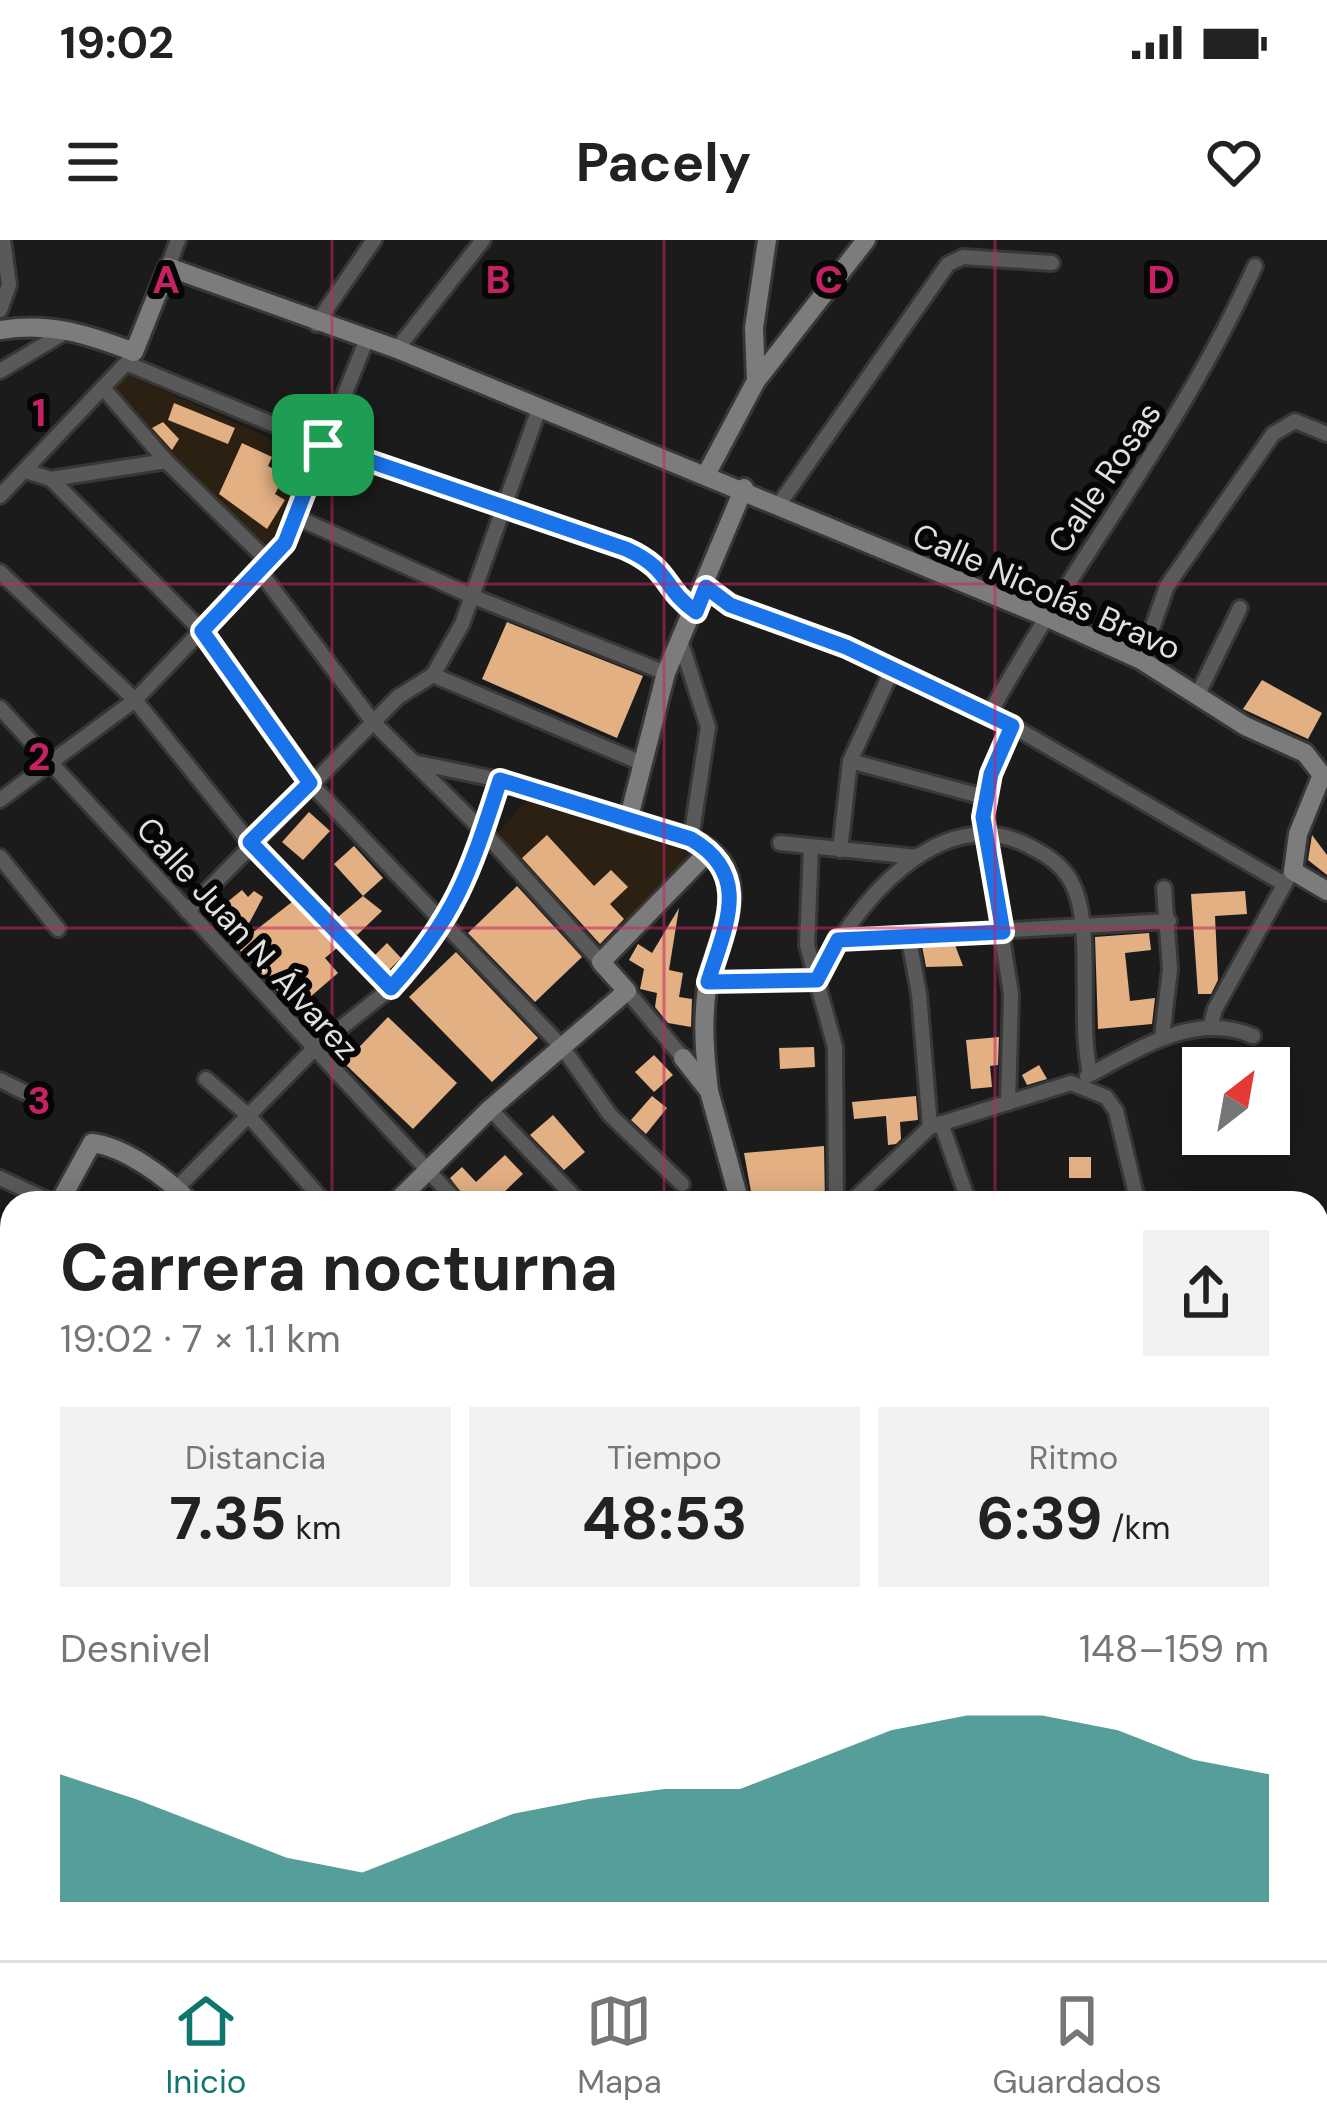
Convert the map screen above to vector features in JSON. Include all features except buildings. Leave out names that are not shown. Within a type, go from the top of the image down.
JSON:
[{"type":"street","points":[[0,310],[9,285],[3,240]]},
{"type":"street","points":[[0,496],[131,358],[178,240]]},
{"type":"street","points":[[316,324],[374,240]]},
{"type":"street","points":[[398,349],[483,240]]},
{"type":"street","points":[[756,381],[754,328],[767,240]]},
{"type":"street","points":[[706,473],[756,381],[866,240]]},
{"type":"street","points":[[780,503],[948,264],[963,257],[1052,263]]},
{"type":"street","name":"Calle Rosas","points":[[990,713],[1044,616],[1205,371],[1255,266]]},
{"type":"street","name":"Calle Nicolás Bravo","points":[[168,267],[316,324],[398,349],[780,503],[892,556],[1141,660],[1245,726],[1305,753],[1320,769],[1321,782],[1298,834],[1289,878],[1215,1009],[1210,1028]]},
{"type":"street","points":[[0,330],[32,325],[71,329],[323,445],[650,560],[663,570],[680,601],[696,612]]},
{"type":"street","points":[[0,371],[71,329]]},
{"type":"street","points":[[0,800],[135,700],[265,568],[298,518],[366,341]]},
{"type":"street","points":[[104,389],[265,568],[373,722],[483,831],[710,1091]]},
{"type":"street","points":[[188,910],[373,722],[413,684],[433,675],[474,597],[539,409]]},
{"type":"street","points":[[1141,660],[1167,586],[1273,434],[1295,421],[1327,434]]},
{"type":"street","points":[[50,479],[166,461]]},
{"type":"street","points":[[26,471],[50,479],[202,631],[310,783],[563,1048],[610,1115],[682,1184]]},
{"type":"street","points":[[628,821],[639,762],[667,673],[744,488]]},
{"type":"street","points":[[298,518],[474,597],[667,673]]},
{"type":"street","points":[[0,572],[135,700],[250,842],[391,988]]},
{"type":"street","points":[[706,587],[756,617],[892,668],[990,713],[1289,878],[1327,892]]},
{"type":"street","points":[[1198,694],[1240,608]]},
{"type":"street","points":[[681,643],[709,727],[691,839]]},
{"type":"street","points":[[840,850],[850,761],[892,668]]},
{"type":"street","points":[[433,675],[639,762]]},
{"type":"street","name":"Calle Juan N. Álvarez","points":[[0,708],[446,1191]]},
{"type":"street","points":[[1008,1103],[1012,1044],[1003,932],[984,797],[1012,726]]},
{"type":"street","points":[[850,761],[984,797]]},
{"type":"street","points":[[412,762],[500,780],[691,839],[710,850],[728,876],[729,907],[708,982],[703,1035],[710,1091],[737,1191]]},
{"type":"street","points":[[188,1191],[249,1116],[313,1050],[391,988],[445,924],[500,780]]},
{"type":"street","points":[[780,844],[916,857],[987,835],[1021,842],[1062,868],[1076,890],[1081,924],[1090,1074]]},
{"type":"street","points":[[811,847],[807,945],[835,1048],[836,1191]]},
{"type":"street","points":[[602,962],[710,850]]},
{"type":"street","points":[[0,857],[58,929]]},
{"type":"street","points":[[817,980],[838,940],[881,887],[916,857]]},
{"type":"street","points":[[1162,1037],[1168,921],[1164,889]]},
{"type":"street","points":[[838,940],[1168,921]]},
{"type":"street","points":[[908,934],[935,1125],[964,1191]]},
{"type":"street","points":[[708,982],[817,980]]},
{"type":"street","points":[[407,1191],[490,1109],[627,991]]},
{"type":"street","points":[[863,1191],[935,1125],[1071,1083],[1162,1037],[1210,1028],[1253,1036]]},
{"type":"street","points":[[206,1079],[249,1116],[315,1191]]},
{"type":"street","points":[[0,1080],[24,1092]]},
{"type":"street","points":[[1071,1083],[1106,1097],[1116,1111],[1135,1191]]},
{"type":"street","points":[[490,1109],[569,1191]]},
{"type":"street","points":[[63,1191],[92,1143],[108,1145],[177,1191]]},
{"type":"street","points":[[0,1178],[29,1191]]},
{"type":"shaded area","points":[[129,375],[311,457],[266,552],[111,391]]},
{"type":"shaded area","points":[[526,801],[693,853],[603,947],[497,834]]},
{"type":"route","points":[[323,445],[626,549],[663,570],[680,601],[696,612],[706,587],[756,617],[846,647],[1012,726],[991,774],[983,817],[1003,932],[838,940],[817,980],[708,982],[729,907],[728,876],[710,850],[691,839],[500,780],[471,869],[445,924],[391,988],[250,842],[310,783],[202,631],[285,543],[323,445]]}]
